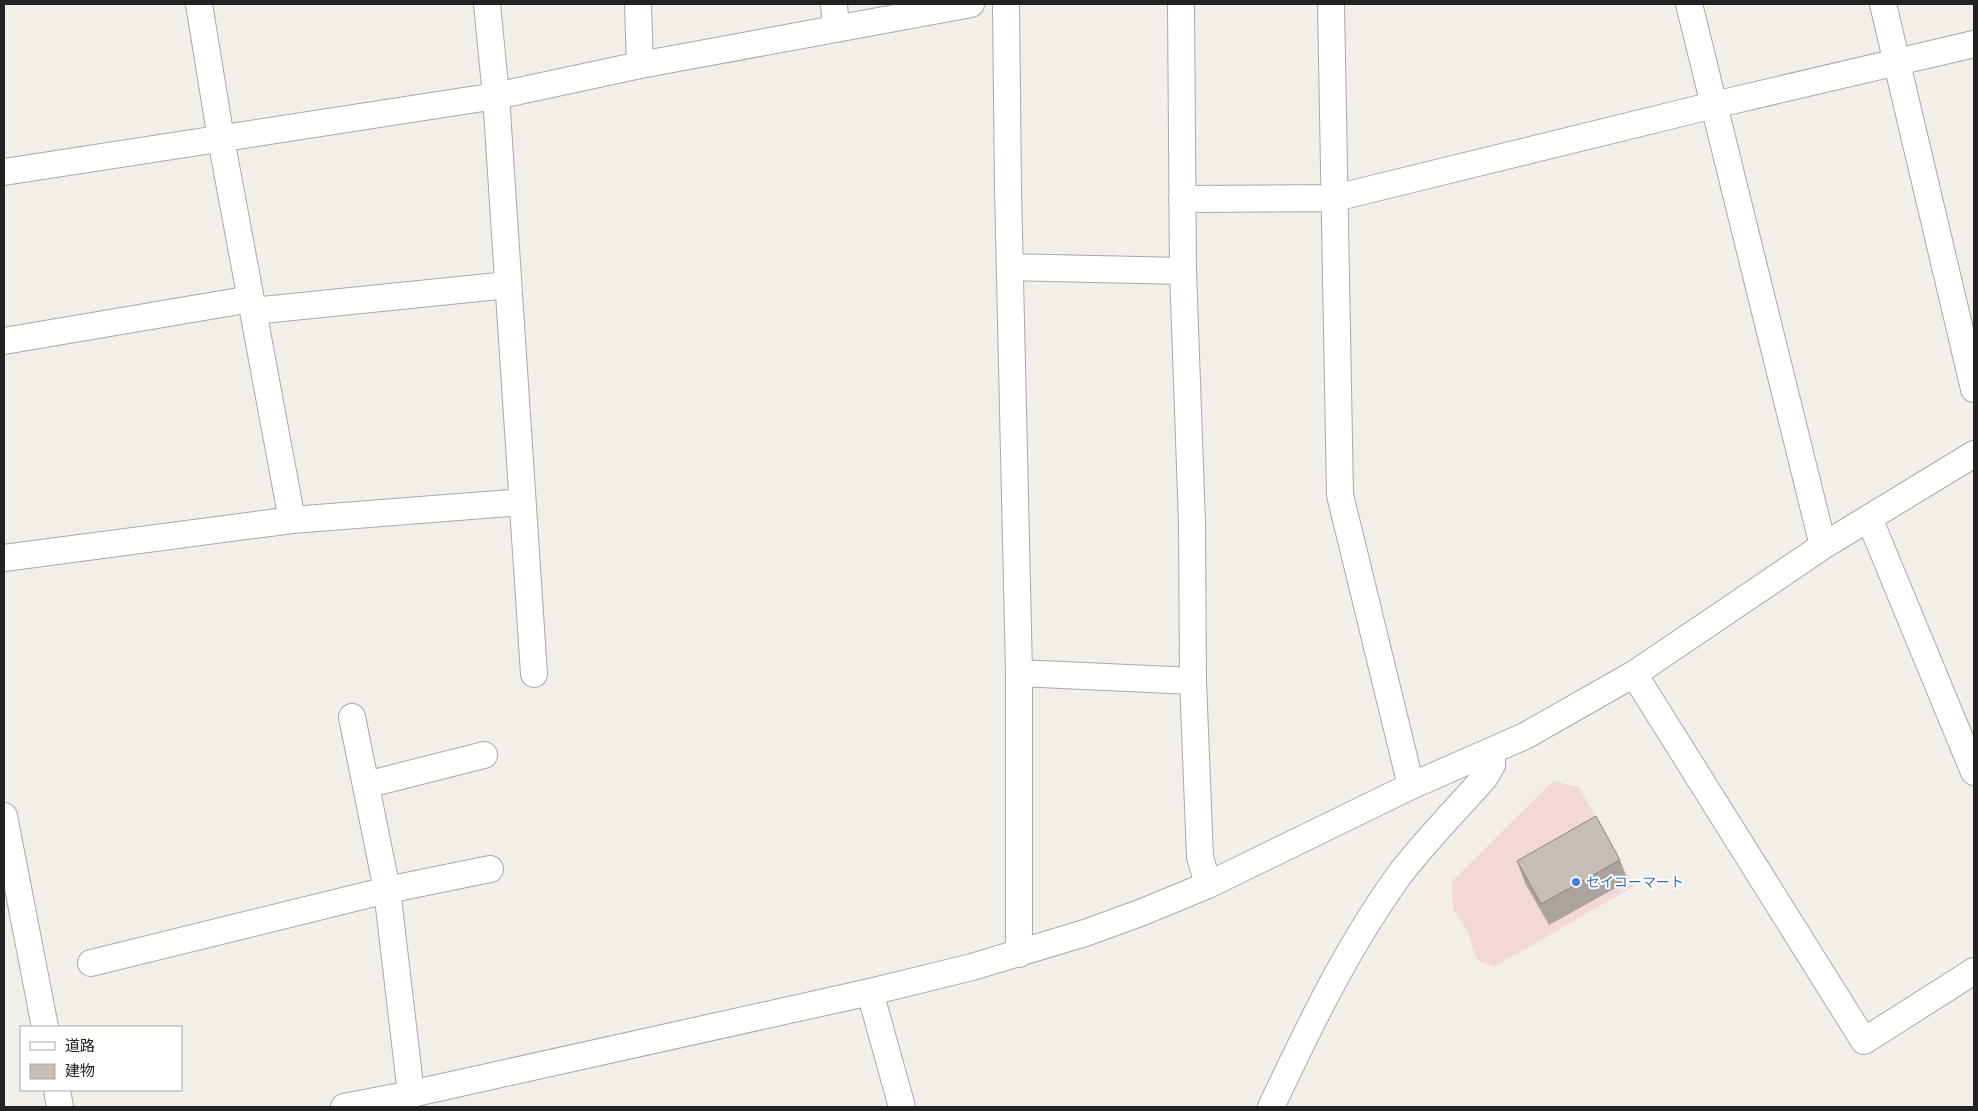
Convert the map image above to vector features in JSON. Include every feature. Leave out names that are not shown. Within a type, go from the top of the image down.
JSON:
[{"type":"street","points":[[199,4],[221,139],[292,520]]},
{"type":"street","points":[[487,4],[496,96],[534,674]]},
{"type":"street","points":[[638,4],[640,65]]},
{"type":"street","points":[[4,172],[496,96],[640,65],[835,16],[971,4]]},
{"type":"street","points":[[1006,4],[1019,673],[1019,954]]},
{"type":"street","points":[[1181,4],[1183,271],[1192,524],[1193,681],[1200,857],[1208,885]]},
{"type":"street","points":[[1331,4],[1340,495],[1411,786]]},
{"type":"street","points":[[1690,4],[1822,546]]},
{"type":"street","points":[[1883,4],[1974,389]]},
{"type":"street","points":[[1182,199],[1334,198],[1714,105],[1974,44]]},
{"type":"street","points":[[1010,267],[1183,271]]},
{"type":"street","points":[[4,341],[252,305],[508,285]]},
{"type":"street","points":[[344,1107],[411,1094],[870,992],[1019,954],[1140,913],[1208,885],[1411,786],[1525,736],[1634,674],[1822,546],[1974,454]]},
{"type":"street","points":[[4,558],[292,520],[522,502]]},
{"type":"street","points":[[1869,518],[1974,772]]},
{"type":"street","points":[[1019,673],[1193,681]]},
{"type":"street","points":[[1634,674],[1864,1041],[1974,971]]},
{"type":"street","points":[[352,717],[387,890],[411,1094]]},
{"type":"street","points":[[1271,1107],[1346,955],[1401,874],[1485,777],[1492,765],[1492,752]]},
{"type":"street","points":[[366,785],[484,755]]},
{"type":"street","points":[[4,816],[45,1026]]},
{"type":"street","points":[[91,963],[387,890],[490,869]]},
{"type":"street","points":[[870,992],[902,1107]]},
{"type":"street","points":[[57,1091],[60,1107]]},
{"type":"shaded area","points":[[1553,781],[1579,787],[1634,886],[1494,967],[1477,960],[1467,930],[1453,910],[1452,881]]},
{"type":"building","points":[[1596,816],[1620,860],[1541,904],[1517,861]]},
{"type":"place","name":"セイコーマート","points":[[1576,882]]}]
